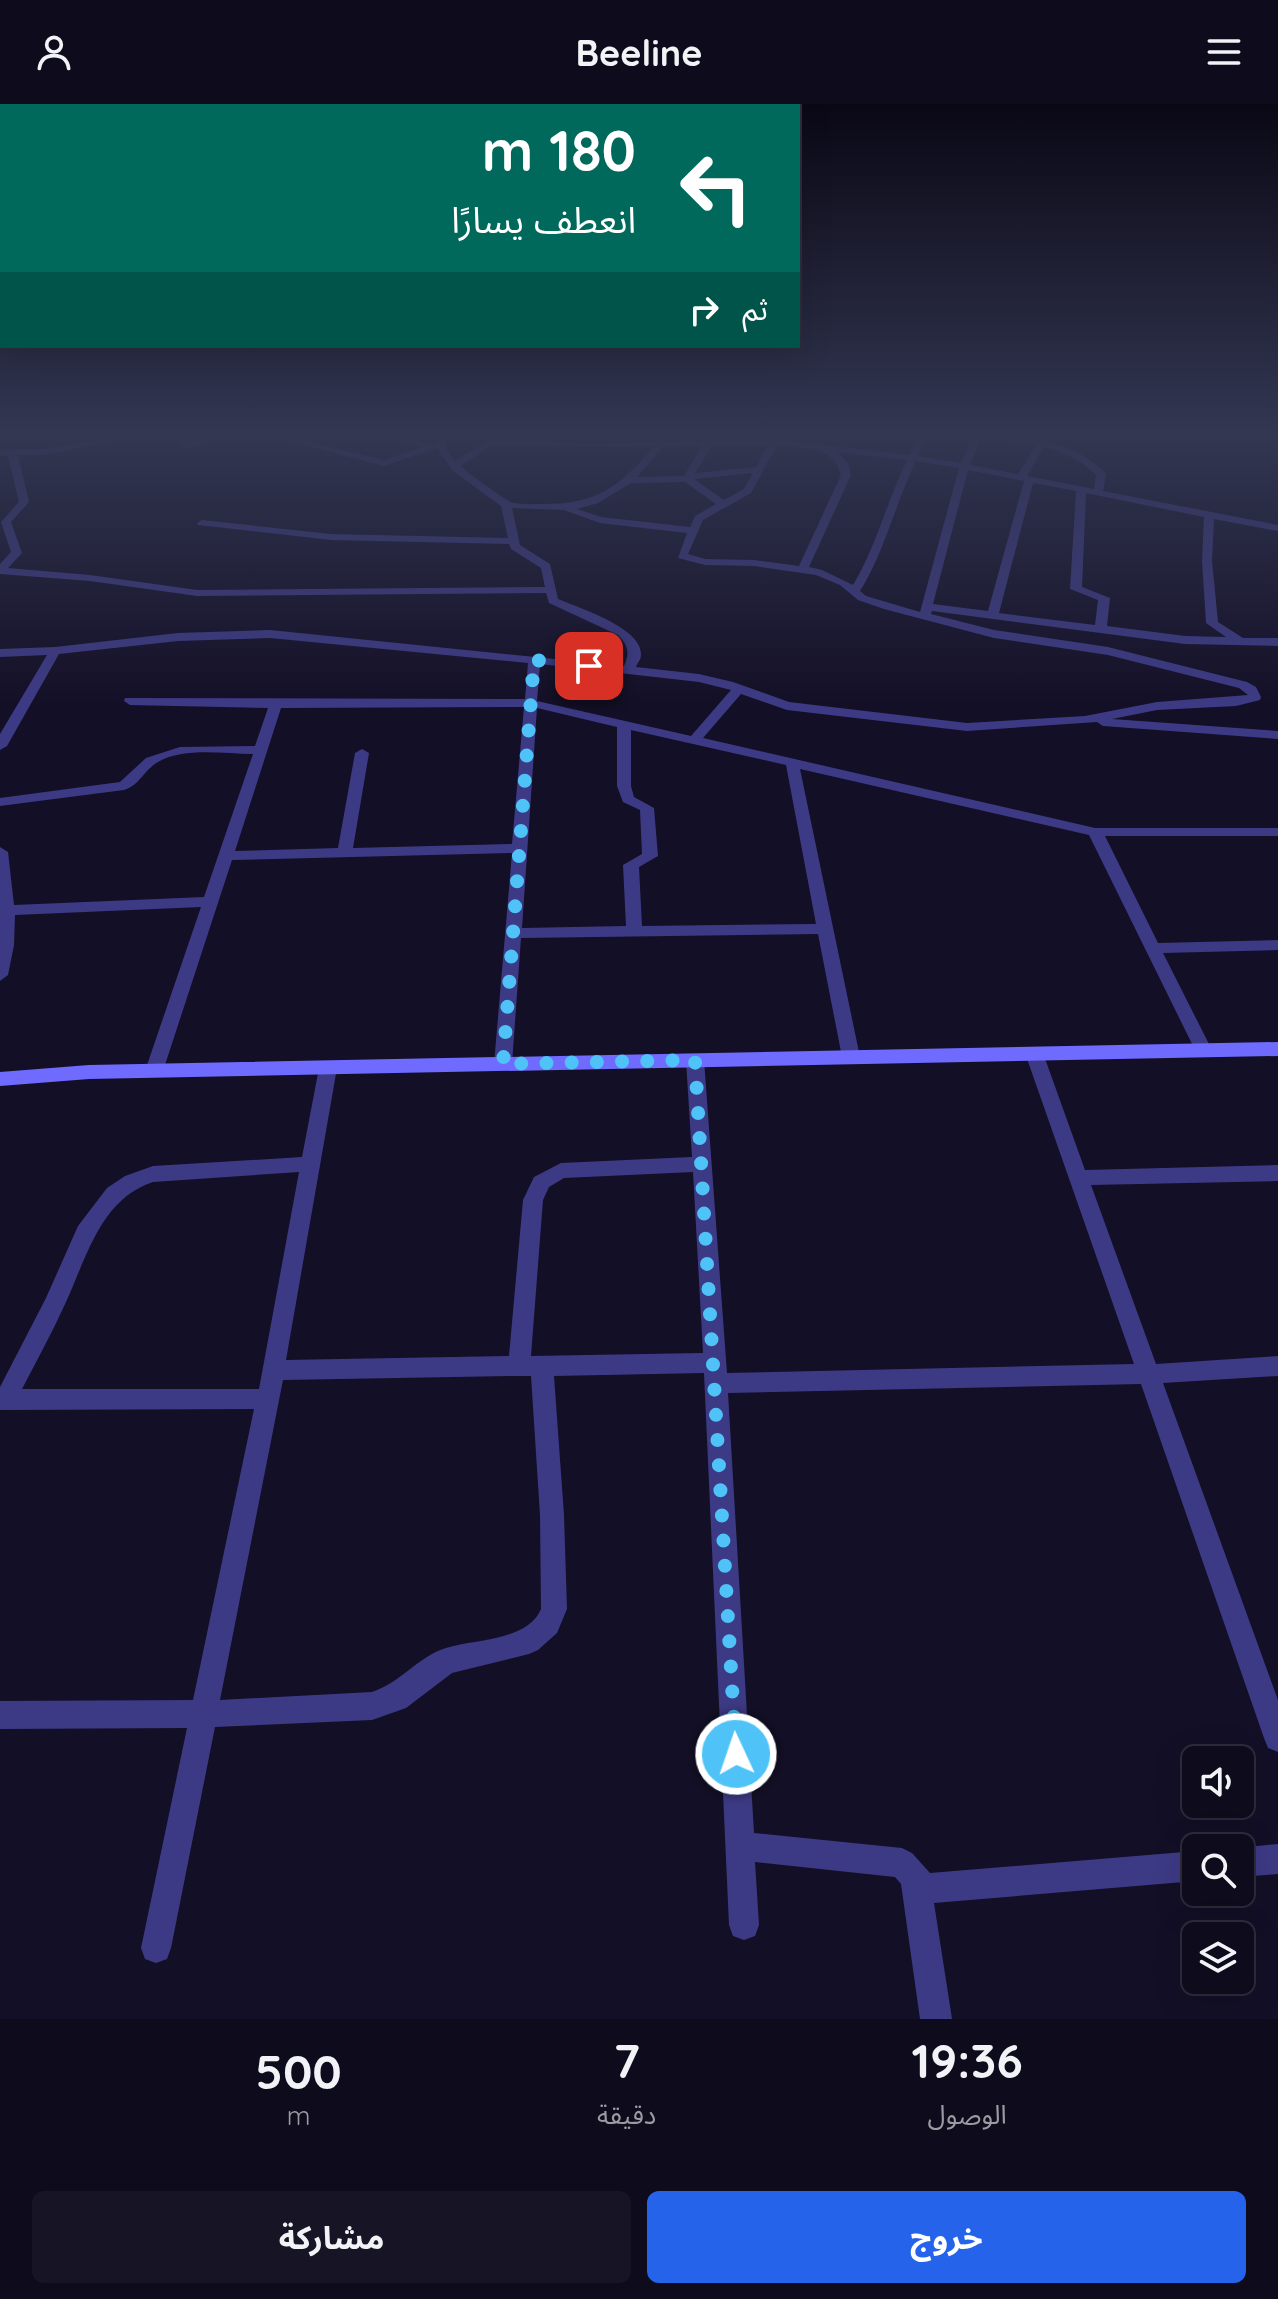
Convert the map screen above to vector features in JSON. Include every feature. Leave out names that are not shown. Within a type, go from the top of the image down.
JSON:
[{"type":"main road","points":[[0,1079],[154,1071],[1278,1049]]},
{"type":"street","points":[[0,570],[18,549],[8,526]]},
{"type":"street","points":[[233,526],[331,537],[513,541]]},
{"type":"street","points":[[510,526],[519,551],[542,561],[553,601],[609,625],[631,641],[635,655],[628,671]]},
{"type":"street","points":[[659,526],[693,530]]},
{"type":"street","points":[[695,526],[682,556],[705,562],[803,569],[834,577],[873,603],[1101,627],[1185,640],[1278,642]]},
{"type":"street","points":[[803,569],[823,526]]},
{"type":"street","points":[[855,590],[868,569],[885,526]]},
{"type":"street","points":[[926,610],[948,526]]},
{"type":"street","points":[[993,615],[1014,526]]},
{"type":"street","points":[[1079,526],[1076,589],[1104,598],[1101,627]]},
{"type":"street","points":[[1209,526],[1207,561],[1212,623],[1242,641]]},
{"type":"street","points":[[0,570],[90,578],[197,593],[551,590]]},
{"type":"street","points":[[0,653],[55,651],[155,638],[253,632],[713,680],[787,706],[929,725],[1025,726],[1085,720],[1157,706],[1244,702],[1255,693],[1234,682],[1137,658],[994,634],[926,610]]},
{"type":"street","points":[[0,746],[5,726],[55,651]]},
{"type":"street","points":[[503,1064],[534,660]]},
{"type":"street","points":[[694,741],[738,690]]},
{"type":"street","points":[[130,701],[531,703],[1095,832],[1278,832]]},
{"type":"street","points":[[154,1071],[276,704]]},
{"type":"street","points":[[1085,720],[1278,735]]},
{"type":"street","points":[[624,724],[624,786],[628,799],[647,808],[650,856],[631,865],[634,931]]},
{"type":"street","points":[[0,802],[124,786],[133,781],[151,759],[172,752],[261,750]]},
{"type":"street","points":[[345,851],[362,753]]},
{"type":"street","points":[[792,763],[851,1057]]},
{"type":"street","points":[[1095,832],[1203,1050]]},
{"type":"street","points":[[225,856],[520,848]]},
{"type":"street","points":[[0,852],[8,910],[6,956],[0,975]]},
{"type":"street","points":[[8,910],[210,902]]},
{"type":"street","points":[[513,933],[825,929]]},
{"type":"street","points":[[1153,948],[1278,945]]},
{"type":"street","points":[[1034,1053],[1278,1738]]},
{"type":"street","points":[[695,1060],[744,1925]]},
{"type":"street","points":[[156,1948],[268,1399],[328,1068]]},
{"type":"street","points":[[268,1399],[2,1400],[56,1301],[85,1232],[114,1194],[132,1181],[153,1174],[311,1164]]},
{"type":"street","points":[[0,1715],[204,1714],[372,1706],[396,1698],[446,1661],[529,1641],[541,1633],[554,1609],[552,1515],[530,1368],[533,1200],[541,1182],[561,1171],[702,1164]]},
{"type":"street","points":[[1077,1178],[1278,1173]]},
{"type":"street","points":[[273,1370],[530,1368],[715,1373],[1150,1374],[1278,1366]]},
{"type":"street","points":[[741,1846],[902,1863],[912,1873],[916,1884],[936,2019]]},
{"type":"street","points":[[1254,1861],[1278,1859]]},
{"type":"street","points":[[916,1884],[930,1888],[1182,1867]]},
{"type":"route","points":[[589,666],[534,660],[503,1064],[695,1060],[736,1754]]}]
